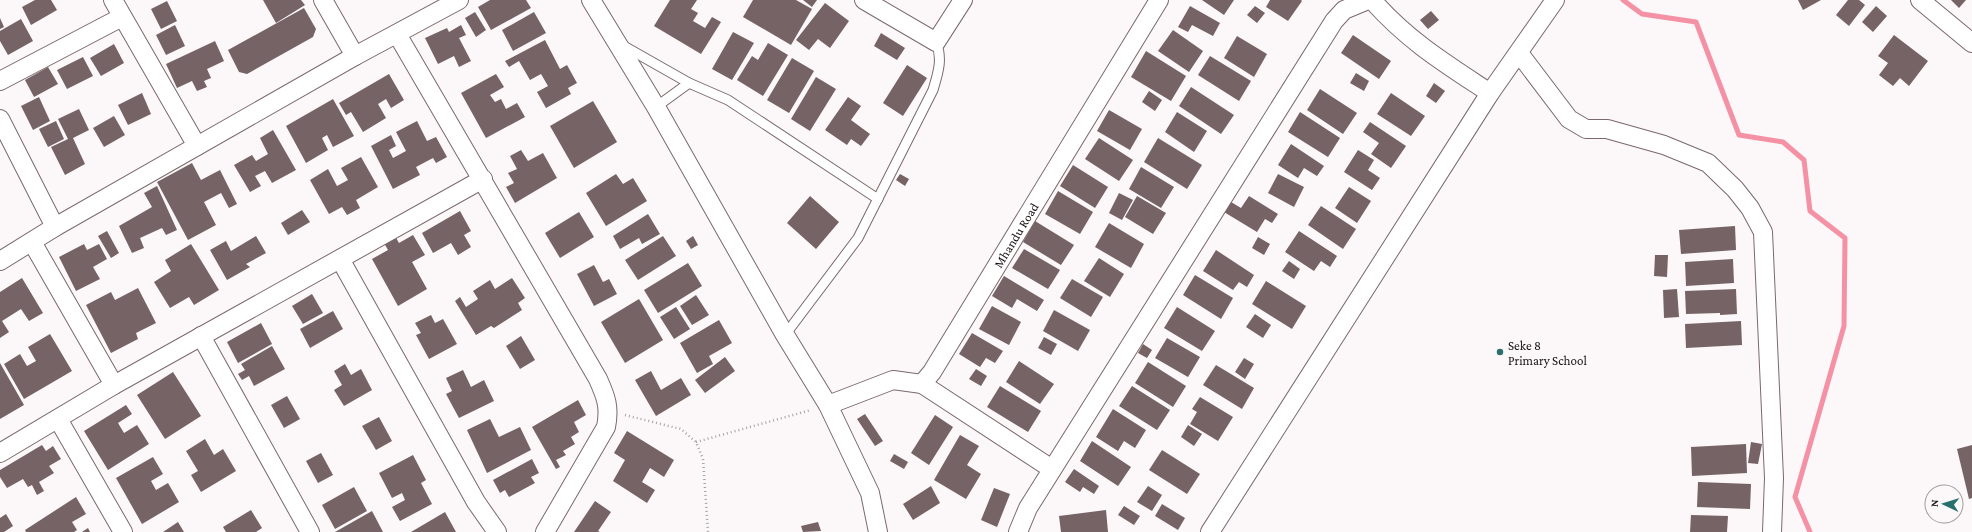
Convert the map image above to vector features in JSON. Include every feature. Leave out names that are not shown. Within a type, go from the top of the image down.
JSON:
[{"type":"street","points":[[113,0],[197,146]]},
{"type":"street","points":[[323,0],[355,56]]},
{"type":"street","points":[[0,260],[55,227],[355,56],[459,0]]},
{"type":"street","points":[[591,0],[656,107],[785,335],[828,405],[870,493],[878,532]]},
{"type":"street","points":[[864,0],[936,42],[963,0]]},
{"type":"street","name":"Mhandu Road","points":[[922,384],[936,366],[1159,0]]},
{"type":"street","points":[[1018,532],[1028,508],[1052,469],[1334,20],[1344,10],[1368,0]]},
{"type":"street","points":[[1372,0],[1387,17],[1417,45],[1490,93]]},
{"type":"street","points":[[1210,532],[1490,93],[1555,0]]},
{"type":"street","points":[[1920,0],[1972,43]]},
{"type":"street","points":[[0,81],[122,17]]},
{"type":"street","points":[[397,34],[598,379],[606,396],[609,412],[606,427],[544,532]]},
{"type":"street","points":[[1519,52],[1569,119],[1586,129],[1607,130],[1664,145],[1708,163],[1735,189],[1745,202],[1763,232],[1774,478],[1772,532]]},
{"type":"street","points":[[0,119],[55,227]]},
{"type":"street","points":[[0,454],[114,385],[482,179]]},
{"type":"street","points":[[32,242],[114,385]]},
{"type":"street","points":[[340,259],[476,502],[497,532]]},
{"type":"street","points":[[201,336],[310,532]]},
{"type":"street","points":[[828,405],[893,380],[922,384],[1052,469]]},
{"type":"street","points":[[58,419],[123,532]]},
{"type":"lane","points":[[616,41],[689,83],[728,100],[878,198]]},
{"type":"lane","points":[[785,335],[858,238],[933,90],[939,69],[940,52],[936,42]]},
{"type":"lane","points":[[656,107],[689,83]]},
{"type":"path","points":[[696,442],[828,405]]},
{"type":"path","points":[[609,412],[681,429],[696,442],[703,459],[708,532]]},
{"type":"building","points":[[35,0],[51,0],[57,10],[31,25],[22,7]]},
{"type":"building","points":[[263,0],[301,0],[305,5],[276,23]]},
{"type":"building","points":[[490,0],[526,0],[531,8],[491,30],[478,7]]},
{"type":"building","points":[[670,0],[697,0],[691,9],[698,13],[693,21],[705,28],[712,17],[721,22],[701,54],[654,26]]},
{"type":"building","points":[[753,0],[796,0],[812,9],[791,45],[743,17]]},
{"type":"building","points":[[803,0],[817,0],[812,7]]},
{"type":"building","points":[[1202,0],[1234,0],[1224,15]]},
{"type":"building","points":[[1270,0],[1302,1],[1288,21],[1266,7]]},
{"type":"building","points":[[1798,0],[1821,0],[1803,10]]},
{"type":"building","points":[[1848,0],[1859,0],[1865,5],[1849,26],[1836,15]]},
{"type":"building","points":[[1951,0],[1966,0],[1959,8]]},
{"type":"building","points":[[167,1],[177,21],[161,29],[151,9]]},
{"type":"building","points":[[825,3],[849,21],[830,48],[818,39],[809,50],[796,40]]},
{"type":"building","points":[[1190,6],[1220,23],[1213,36],[1192,25],[1188,32],[1178,27]]},
{"type":"building","points":[[1255,6],[1265,13],[1257,23],[1247,15]]},
{"type":"building","points":[[1876,6],[1887,16],[1873,32],[1862,22]]},
{"type":"building","points":[[304,8],[316,29],[313,37],[247,74],[239,72],[228,50]]},
{"type":"building","points":[[1431,11],[1439,20],[1428,29],[1420,20]]},
{"type":"building","points":[[475,12],[486,30],[476,37],[465,18]]},
{"type":"building","points":[[534,12],[546,33],[513,51],[502,30]]},
{"type":"building","points":[[0,18],[4,27],[0,29]]},
{"type":"building","points":[[21,19],[33,41],[8,55],[0,41],[0,31]]},
{"type":"building","points":[[175,25],[185,46],[166,55],[156,35]]},
{"type":"building","points":[[461,25],[466,35],[459,38],[471,61],[459,67],[454,56],[438,64],[425,38],[447,28],[449,32]]},
{"type":"building","points":[[1173,30],[1203,51],[1189,72],[1158,51]]},
{"type":"building","points":[[733,32],[754,43],[732,80],[712,69]]},
{"type":"building","points":[[881,33],[905,48],[897,60],[874,46]]},
{"type":"building","points":[[1353,35],[1391,61],[1379,79],[1341,53]]},
{"type":"building","points":[[1894,35],[1928,61],[1909,86],[1900,78],[1893,86],[1879,75],[1888,63],[1878,56]]},
{"type":"building","points":[[1237,36],[1267,54],[1254,77],[1224,58]]},
{"type":"building","points":[[545,40],[560,69],[567,65],[577,83],[568,88],[571,94],[546,108],[537,92],[548,86],[541,74],[530,80],[519,61],[509,67],[505,61]]},
{"type":"building","points":[[215,41],[224,61],[207,69],[211,78],[204,81],[207,87],[197,91],[192,81],[177,88],[166,64]]},
{"type":"building","points":[[768,43],[788,55],[763,96],[737,80],[752,56],[758,60]]},
{"type":"building","points":[[114,44],[124,63],[101,76],[90,58]]},
{"type":"building","points":[[1146,51],[1186,76],[1171,101],[1131,77]]},
{"type":"building","points":[[1210,56],[1251,81],[1239,101],[1198,75]]},
{"type":"building","points":[[83,57],[93,76],[67,89],[57,70]]},
{"type":"building","points":[[792,58],[814,71],[789,113],[767,100]]},
{"type":"building","points":[[907,65],[927,78],[903,116],[883,103]]},
{"type":"building","points":[[48,67],[58,84],[34,97],[25,80]]},
{"type":"building","points":[[1356,73],[1369,81],[1364,91],[1350,83]]},
{"type":"building","points":[[389,74],[404,100],[391,108],[386,99],[378,104],[386,118],[363,132],[351,112],[346,115],[339,103]]},
{"type":"building","points":[[496,74],[504,87],[490,95],[495,102],[501,99],[506,109],[517,103],[525,117],[486,138],[461,93]]},
{"type":"building","points":[[816,77],[836,89],[810,131],[791,119]]},
{"type":"building","points":[[1434,83],[1445,91],[1436,103],[1426,96]]},
{"type":"building","points":[[1191,87],[1234,115],[1221,134],[1179,106]]},
{"type":"building","points":[[1320,89],[1357,113],[1343,134],[1307,110]]},
{"type":"building","points":[[1149,91],[1162,100],[1155,111],[1142,102]]},
{"type":"building","points":[[142,93],[151,114],[128,125],[118,105]]},
{"type":"building","points":[[1391,93],[1425,116],[1411,136],[1377,114]]},
{"type":"building","points":[[39,97],[50,121],[33,130],[21,106]]},
{"type":"building","points":[[848,97],[861,106],[851,120],[870,134],[861,146],[851,139],[847,145],[825,130]]},
{"type":"building","points":[[333,99],[354,136],[333,147],[327,135],[322,138],[328,150],[306,163],[286,126]]},
{"type":"building","points":[[593,101],[617,142],[574,168],[550,126]]},
{"type":"building","points":[[79,109],[89,130],[73,138],[85,164],[65,175],[51,147],[68,139],[58,119]]},
{"type":"building","points":[[1109,110],[1142,129],[1130,150],[1097,131]]},
{"type":"building","points":[[1177,112],[1207,131],[1194,152],[1165,132]]},
{"type":"building","points":[[1300,112],[1340,138],[1328,157],[1288,132]]},
{"type":"building","points":[[114,116],[125,135],[104,147],[93,128]]},
{"type":"building","points":[[56,121],[64,139],[48,147],[39,129]]},
{"type":"building","points":[[417,121],[427,141],[436,137],[447,157],[436,163],[433,158],[416,167],[420,175],[393,189],[371,146],[391,135],[396,146],[389,150],[393,158],[406,151],[396,132]]},
{"type":"building","points":[[1370,122],[1406,146],[1391,168],[1371,154],[1379,143],[1363,132]]},
{"type":"building","points":[[273,130],[296,170],[272,183],[265,171],[255,176],[261,186],[250,192],[234,165],[252,155],[256,161],[268,154],[260,138]]},
{"type":"building","points":[[1099,138],[1133,160],[1119,181],[1085,159]]},
{"type":"building","points":[[1158,138],[1202,165],[1187,189],[1144,162]]},
{"type":"building","points":[[1291,144],[1324,166],[1317,176],[1304,168],[1298,178],[1278,165]]},
{"type":"building","points":[[521,150],[528,161],[543,153],[557,178],[515,203],[506,187],[514,183],[508,173],[517,169],[510,156]]},
{"type":"building","points":[[1358,150],[1374,160],[1368,170],[1380,178],[1372,190],[1344,172]]},
{"type":"building","points":[[361,157],[378,187],[356,200],[360,208],[347,215],[342,207],[329,214],[310,180],[328,169],[337,186],[348,180],[341,168]]},
{"type":"building","points":[[192,163],[201,180],[220,170],[237,204],[229,208],[221,193],[204,202],[216,225],[188,240],[157,182]]},
{"type":"building","points":[[1073,165],[1108,187],[1095,208],[1060,186]]},
{"type":"building","points":[[1141,167],[1174,187],[1161,208],[1129,189]]},
{"type":"building","points":[[616,174],[623,184],[633,178],[647,201],[606,226],[586,193]]},
{"type":"building","points":[[900,174],[909,179],[905,186],[896,180]]},
{"type":"building","points":[[1278,174],[1304,187],[1294,207],[1268,193]]},
{"type":"building","points":[[157,186],[177,230],[166,235],[162,228],[140,238],[144,248],[132,253],[119,226],[152,207],[144,193]]},
{"type":"building","points":[[1349,187],[1371,201],[1357,223],[1335,208]]},
{"type":"building","points":[[1058,191],[1093,212],[1080,234],[1045,214]]},
{"type":"building","points":[[1119,193],[1133,200],[1122,220],[1109,213]]},
{"type":"building","points":[[810,196],[839,222],[816,249],[787,223]]},
{"type":"building","points":[[1137,196],[1166,213],[1153,234],[1125,217]]},
{"type":"building","points":[[1249,196],[1278,214],[1272,223],[1265,219],[1257,232],[1224,212],[1231,202],[1241,208]]},
{"type":"building","points":[[1321,206],[1356,229],[1343,249],[1308,225]]},
{"type":"building","points":[[302,210],[310,222],[288,235],[281,223]]},
{"type":"building","points":[[460,211],[471,231],[464,235],[471,247],[458,255],[451,243],[433,253],[422,233]]},
{"type":"building","points":[[579,212],[594,237],[560,258],[545,233]]},
{"type":"building","points":[[648,214],[660,234],[642,244],[639,238],[620,249],[613,236]]},
{"type":"building","points":[[1035,221],[1074,245],[1061,265],[1023,242]]},
{"type":"building","points":[[1109,223],[1144,244],[1131,268],[1095,247]]},
{"type":"building","points":[[1735,226],[1736,250],[1681,254],[1679,230]]},
{"type":"building","points":[[107,231],[119,253],[111,258],[98,236]]},
{"type":"building","points":[[1299,231],[1337,256],[1330,267],[1321,261],[1314,271],[1285,252]]},
{"type":"building","points":[[413,235],[425,255],[412,262],[427,289],[398,306],[372,259],[388,250],[384,243],[395,236],[399,243]]},
{"type":"building","points":[[256,236],[266,253],[246,264],[250,267],[227,280],[210,250],[226,241],[231,251]]},
{"type":"building","points":[[663,236],[676,256],[638,280],[625,260]]},
{"type":"building","points":[[693,236],[698,245],[691,249],[686,241]]},
{"type":"building","points":[[1258,237],[1270,244],[1264,255],[1252,248]]},
{"type":"building","points":[[84,244],[87,250],[99,244],[107,259],[93,267],[100,279],[76,291],[59,257]]},
{"type":"building","points":[[191,244],[219,290],[194,305],[189,297],[170,308],[154,282],[171,271],[165,260]]},
{"type":"building","points":[[1024,249],[1060,270],[1048,289],[1012,268]]},
{"type":"building","points":[[1216,250],[1254,275],[1247,287],[1239,282],[1233,290],[1203,271]]},
{"type":"building","points":[[1655,255],[1668,255],[1667,277],[1654,276]]},
{"type":"building","points":[[1099,258],[1124,274],[1110,297],[1084,281]]},
{"type":"building","points":[[1733,259],[1734,283],[1686,286],[1685,262]]},
{"type":"building","points":[[1289,261],[1300,269],[1294,279],[1282,271]]},
{"type":"building","points":[[688,263],[702,286],[658,313],[644,290]]},
{"type":"building","points":[[594,265],[603,282],[609,279],[617,294],[594,306],[577,274]]},
{"type":"building","points":[[1195,275],[1233,298],[1221,319],[1183,295]]},
{"type":"building","points":[[1004,276],[1044,300],[1037,311],[1017,299],[1012,308],[992,296]]},
{"type":"building","points":[[22,278],[43,313],[29,321],[21,309],[2,321],[9,332],[0,338],[0,292]]},
{"type":"building","points":[[512,278],[525,298],[518,303],[522,310],[494,328],[491,326],[476,335],[455,301],[460,297],[466,307],[478,299],[473,291],[490,280],[495,289]]},
{"type":"building","points":[[1072,279],[1103,297],[1091,317],[1060,298]]},
{"type":"building","points":[[1266,281],[1306,306],[1292,329],[1252,304]]},
{"type":"building","points":[[138,288],[156,323],[136,333],[138,339],[111,353],[86,305],[111,292],[115,300]]},
{"type":"building","points":[[1677,289],[1679,317],[1664,318],[1663,290]]},
{"type":"building","points":[[1736,289],[1737,314],[1686,314],[1685,291]]},
{"type":"building","points":[[312,294],[323,313],[303,324],[292,306]]},
{"type":"building","points":[[696,295],[709,315],[692,325],[680,306]]},
{"type":"building","points":[[639,299],[663,340],[625,363],[601,322]]},
{"type":"building","points":[[992,306],[1021,322],[1009,345],[979,329]]},
{"type":"building","points":[[676,307],[690,329],[674,339],[660,317]]},
{"type":"building","points":[[1177,307],[1215,331],[1202,351],[1164,328]]},
{"type":"building","points":[[1054,310],[1090,330],[1078,351],[1043,331]]},
{"type":"building","points":[[333,311],[343,329],[310,348],[300,329]]},
{"type":"building","points":[[1255,314],[1271,325],[1263,338],[1246,327]]},
{"type":"building","points":[[431,315],[435,323],[443,319],[457,344],[429,359],[416,335],[421,333],[415,323]]},
{"type":"building","points":[[719,320],[732,343],[709,356],[713,364],[697,373],[680,343]]},
{"type":"building","points":[[1741,321],[1742,345],[1686,348],[1685,324]]},
{"type":"building","points":[[261,323],[272,344],[238,363],[227,342]]},
{"type":"building","points":[[972,333],[1003,351],[995,363],[986,358],[980,367],[959,354]]},
{"type":"building","points":[[50,334],[72,371],[24,399],[4,364],[20,354],[27,366],[36,361],[28,347]]},
{"type":"building","points":[[521,336],[535,360],[520,369],[506,346]]},
{"type":"building","points":[[1044,337],[1057,344],[1051,355],[1038,348]]},
{"type":"building","points":[[1167,338],[1200,357],[1188,377],[1155,358]]},
{"type":"building","points":[[1143,344],[1152,350],[1147,358],[1138,353]]},
{"type":"building","points":[[272,346],[285,369],[254,386],[249,376],[242,380],[238,374],[245,370],[241,364]]},
{"type":"building","points":[[725,357],[735,371],[705,393],[695,380]]},
{"type":"building","points":[[1244,358],[1254,364],[1245,379],[1235,372]]},
{"type":"building","points":[[1019,361],[1054,384],[1040,404],[1006,382]]},
{"type":"building","points":[[1148,362],[1186,386],[1173,407],[1135,383]]},
{"type":"building","points":[[0,363],[24,405],[0,419]]},
{"type":"building","points":[[345,364],[351,375],[361,369],[372,390],[344,406],[334,390],[342,385],[334,371]]},
{"type":"building","points":[[1216,365],[1254,388],[1242,409],[1203,385]]},
{"type":"building","points":[[976,369],[987,376],[981,386],[969,379]]},
{"type":"building","points":[[463,370],[471,387],[484,380],[494,401],[459,418],[446,394],[452,391],[446,378]]},
{"type":"building","points":[[651,371],[661,390],[681,378],[691,395],[656,416],[635,380]]},
{"type":"building","points":[[173,372],[201,416],[165,439],[137,395]]},
{"type":"building","points":[[1000,386],[1041,411],[1028,432],[987,407]]},
{"type":"building","points":[[1132,386],[1170,410],[1157,430],[1119,406]]},
{"type":"building","points":[[287,396],[300,419],[284,428],[271,405]]},
{"type":"building","points":[[1200,397],[1233,417],[1218,441],[1190,424],[1197,412],[1192,409]]},
{"type":"building","points":[[578,400],[586,415],[574,422],[579,432],[571,437],[575,444],[563,451],[566,455],[556,460],[560,467],[556,469],[532,427]]},
{"type":"building","points":[[126,405],[132,414],[118,423],[124,433],[137,425],[149,444],[108,470],[84,431]]},
{"type":"building","points":[[1113,409],[1146,430],[1135,448],[1124,441],[1118,451],[1096,437]]},
{"type":"building","points":[[865,414],[883,441],[875,446],[857,419]]},
{"type":"building","points":[[935,415],[953,427],[929,465],[911,453]]},
{"type":"building","points":[[379,417],[392,441],[376,450],[362,426]]},
{"type":"building","points":[[490,419],[499,437],[520,427],[531,450],[487,473],[467,430]]},
{"type":"building","points":[[1188,425],[1202,434],[1194,446],[1181,437]]},
{"type":"building","points":[[627,431],[674,460],[664,477],[650,468],[642,482],[655,490],[647,503],[613,481],[625,460],[614,453]]},
{"type":"building","points":[[960,435],[979,446],[967,465],[981,474],[966,499],[934,480]]},
{"type":"building","points":[[205,439],[214,455],[223,449],[236,471],[201,492],[191,475],[198,471],[186,451]]},
{"type":"building","points":[[1092,441],[1131,467],[1118,486],[1080,461]]},
{"type":"building","points":[[1751,442],[1762,444],[1758,464],[1748,463]]},
{"type":"building","points":[[1746,444],[1747,473],[1692,476],[1691,447]]},
{"type":"building","points":[[42,445],[46,451],[53,446],[61,459],[49,466],[54,473],[39,482],[44,491],[37,495],[32,485],[28,487],[23,479],[7,488],[0,477],[0,470]]},
{"type":"building","points":[[1972,445],[1972,498],[1969,499],[1957,449]]},
{"type":"building","points":[[1162,450],[1200,474],[1187,494],[1149,470]]},
{"type":"building","points":[[321,453],[333,475],[318,483],[306,461]]},
{"type":"building","points":[[894,454],[908,462],[904,469],[890,461]]},
{"type":"building","points":[[413,455],[426,480],[421,483],[432,504],[400,521],[392,507],[405,500],[402,493],[392,498],[379,473]]},
{"type":"building","points":[[153,457],[163,474],[151,481],[156,490],[168,483],[179,502],[142,524],[116,478]]},
{"type":"building","points":[[532,459],[539,473],[531,477],[535,483],[509,497],[505,490],[500,493],[493,480]]},
{"type":"building","points":[[1074,469],[1099,486],[1094,494],[1083,487],[1080,492],[1065,482]]},
{"type":"building","points":[[1698,482],[1751,484],[1750,509],[1697,507]]},
{"type":"building","points":[[931,486],[940,503],[913,520],[903,504]]},
{"type":"building","points":[[1148,486],[1162,495],[1152,511],[1137,502]]},
{"type":"building","points":[[354,487],[367,511],[335,529],[322,505]]},
{"type":"building","points":[[994,488],[1010,494],[997,527],[981,520]]},
{"type":"building","points":[[76,497],[86,514],[72,522],[77,530],[74,532],[26,532],[25,530]]},
{"type":"building","points":[[595,501],[611,512],[598,531],[600,532],[574,532]]},
{"type":"building","points":[[1162,504],[1185,518],[1178,530],[1155,516]]},
{"type":"building","points":[[1124,506],[1140,516],[1134,525],[1118,515]]},
{"type":"building","points":[[251,510],[262,528],[256,532],[226,532],[223,527]]},
{"type":"building","points":[[1106,510],[1108,532],[1061,532],[1059,516]]},
{"type":"building","points":[[372,511],[383,532],[335,532]]},
{"type":"building","points":[[445,512],[456,532],[411,532]]},
{"type":"building","points":[[6,514],[13,526],[4,532],[0,532],[0,518]]},
{"type":"building","points":[[1691,515],[1728,516],[1727,532],[1690,532]]},
{"type":"building","points":[[178,522],[184,532],[163,532]]},
{"type":"building","points":[[818,522],[821,531],[803,532],[801,526]]},
{"type":"building","points":[[88,528],[90,532],[82,532]]},
{"type":"waterway","points":[[1623,0],[1642,14],[1696,22],[1739,135],[1783,142],[1804,160],[1810,211],[1845,238],[1844,326],[1795,497],[1810,532]]},
{"type":"place","name":"Seke 8 Primary School","points":[[1500,352]]}]
